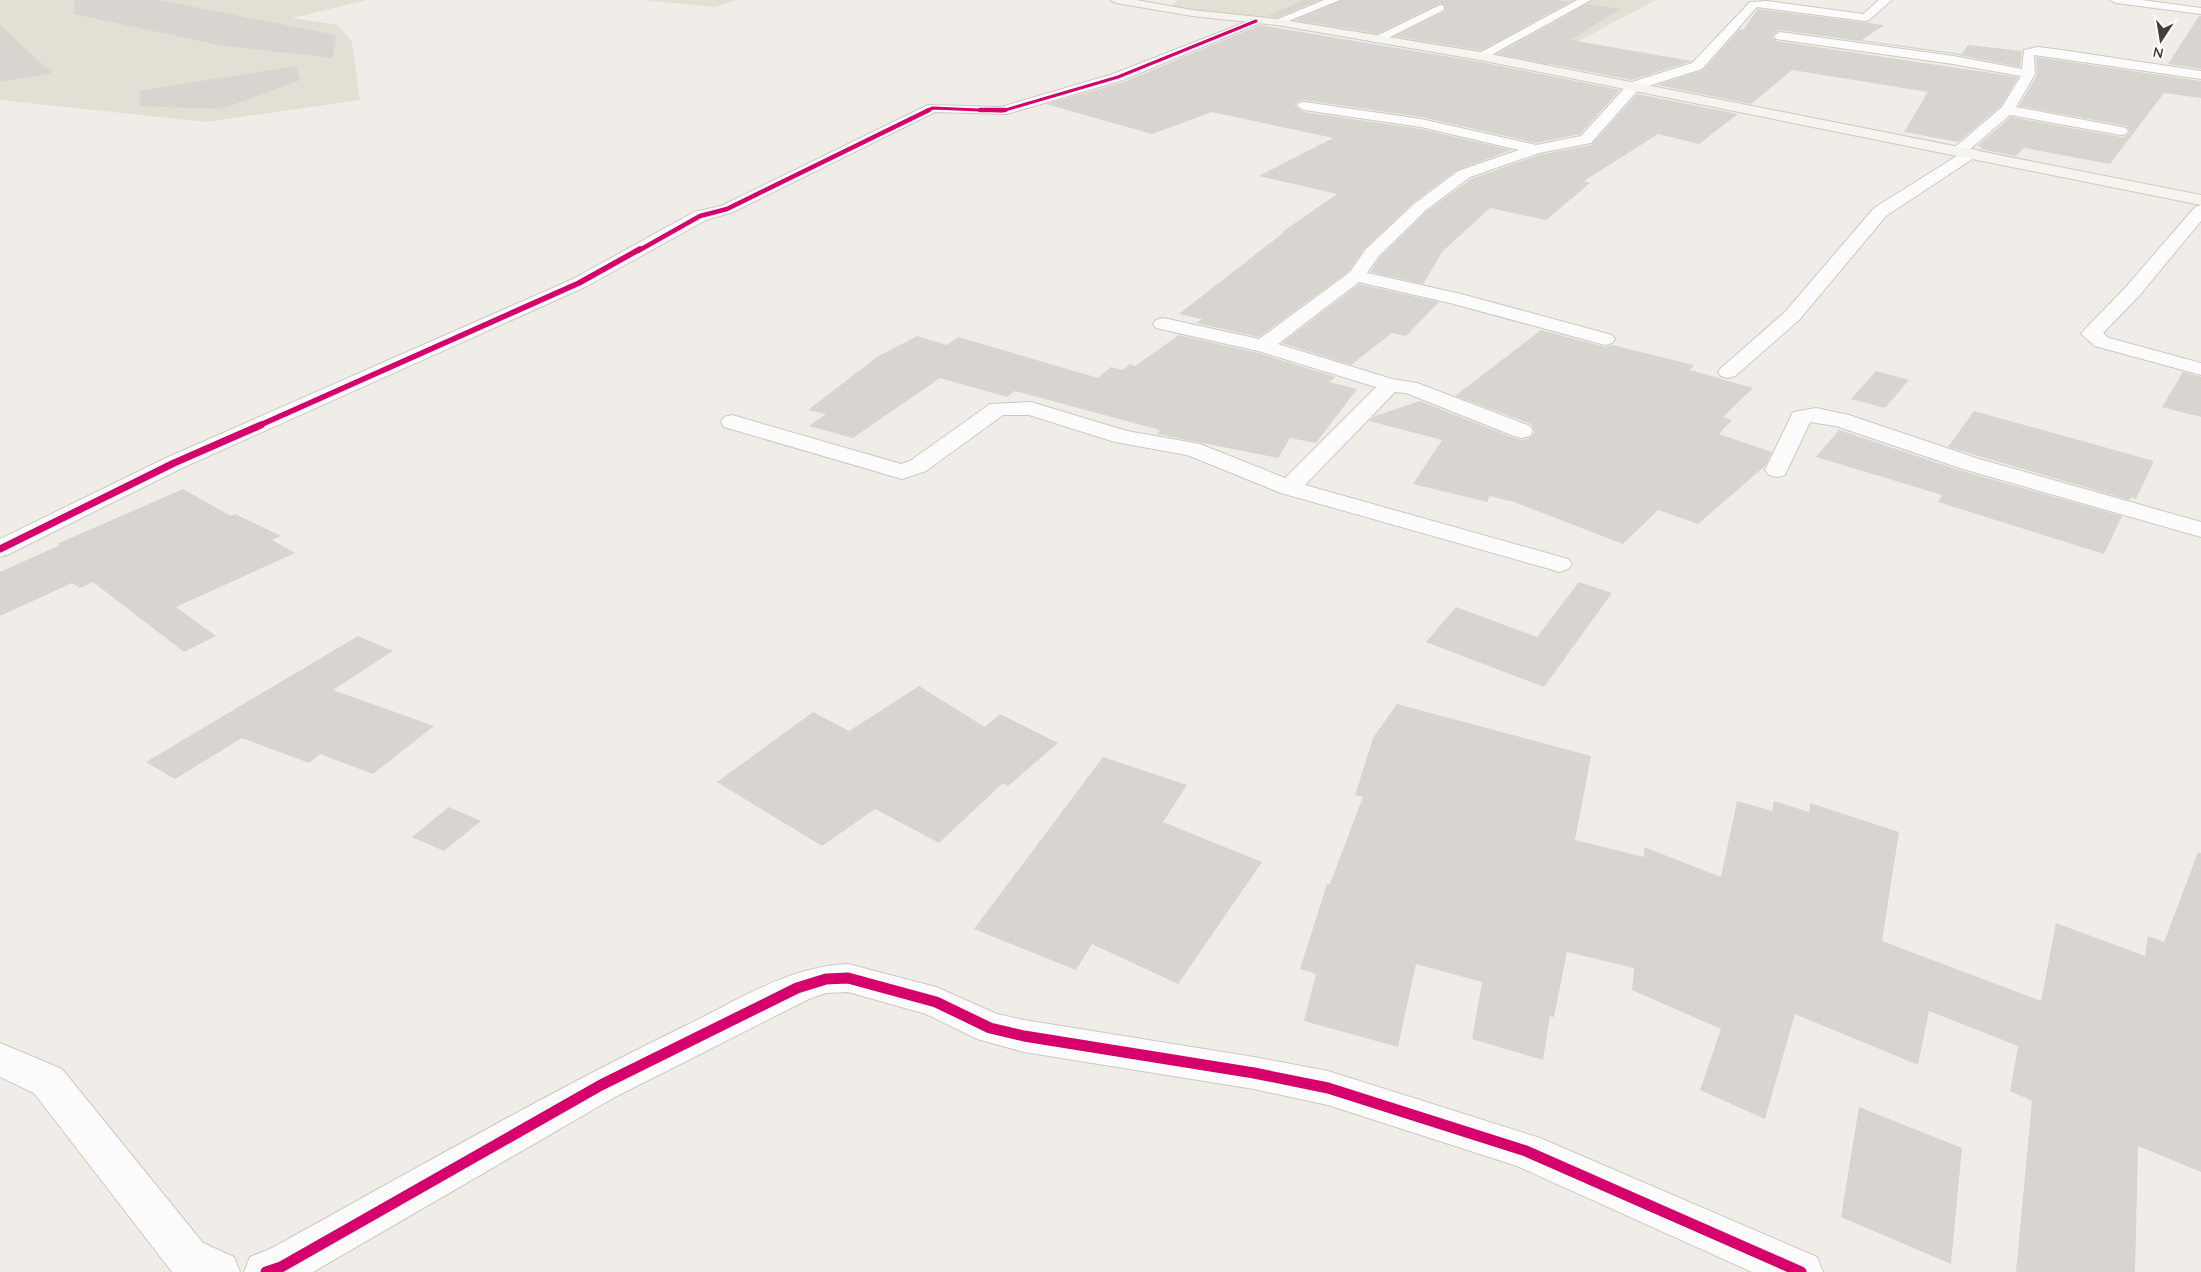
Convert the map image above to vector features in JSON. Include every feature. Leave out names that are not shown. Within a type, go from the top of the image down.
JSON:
[{"type":"street","points":[[1116,0],[1256,21],[1277,22],[1480,56],[2201,200]]},
{"type":"street","points":[[1277,22],[1334,0]]},
{"type":"street","points":[[1480,56],[1585,0]]},
{"type":"street","points":[[1263,346],[1356,276],[1372,253],[1420,207],[1464,174],[1536,149],[1586,140],[1634,86],[1697,66],[1754,4],[1767,4],[1865,18],[1886,0]]},
{"type":"street","points":[[2116,0],[2201,11]]},
{"type":"street","points":[[1376,39],[1440,8]]},
{"type":"street","points":[[0,549],[174,463],[579,283],[700,216],[727,209],[933,108],[1002,111],[1118,76],[1256,21]]},
{"type":"street","points":[[1780,36],[1953,60],[2029,74]]},
{"type":"street","points":[[1728,372],[1792,316],[1880,212],[1966,152],[2007,110],[2029,74],[2028,53],[2037,51],[2201,75]]},
{"type":"street","points":[[1304,106],[1421,123],[1536,149]]},
{"type":"street","points":[[2007,110],[2121,131]]},
{"type":"street","points":[[2201,210],[2132,292],[2092,334],[2102,342],[2201,369]]},
{"type":"street","points":[[1356,276],[1454,298],[1605,338]]},
{"type":"street","points":[[1164,324],[1263,346],[1390,385],[1410,387],[1522,431]]},
{"type":"street","points":[[1289,488],[1390,385]]},
{"type":"street","points":[[732,422],[902,472],[918,466],[998,409],[1031,408],[1123,437],[1192,449],[1289,488],[1559,564]]},
{"type":"street","points":[[1777,470],[1801,417],[1816,416],[1841,420],[1971,464],[2201,530]]},
{"type":"street","points":[[266,1272],[281,1267],[601,1085],[797,988],[826,979],[848,978],[936,1002],[990,1028],[1057,1044],[1254,1073],[1328,1088],[1526,1151],[1801,1272]]},
{"type":"street","points":[[0,1059],[48,1081],[188,1258],[218,1272]]},
{"type":"shaded area","points":[[0,0],[367,0],[292,18],[338,25],[352,42],[360,100],[206,122],[0,100]]},
{"type":"shaded area","points":[[641,0],[738,0],[715,7]]},
{"type":"shaded area","points":[[1177,0],[1656,0],[1582,39],[1543,68],[1462,51],[1171,8]]},
{"type":"building","points":[[75,0],[159,0],[336,35],[333,58],[224,46],[74,14]]},
{"type":"building","points":[[1304,0],[1319,0],[1278,17],[1268,16]]},
{"type":"building","points":[[1342,0],[1555,0],[1569,2],[1481,50],[1395,36],[1445,12],[1445,5],[1440,3],[1377,33],[1296,20]]},
{"type":"building","points":[[1587,4],[1620,9],[1570,40],[1692,61],[1632,80],[1498,54]]},
{"type":"building","points":[[1758,9],[1884,25],[1862,40],[1962,54],[1968,45],[2022,51],[2020,67],[1953,54],[1780,30],[1772,36],[1776,41],[2018,77],[2001,106],[1958,142],[1904,132],[1928,92],[1792,70],[1751,104],[1657,85],[1703,70],[1740,29],[1743,30]]},
{"type":"building","points":[[2199,16],[2201,16],[2201,69],[2168,64]]},
{"type":"building","points":[[0,25],[52,73],[0,82]]},
{"type":"building","points":[[1260,25],[1480,62],[1620,90],[1580,134],[1536,143],[1421,117],[1304,100],[1297,102],[1295,106],[1304,112],[1421,129],[1512,150],[1457,170],[1413,203],[1365,248],[1349,271],[1259,337],[1196,323],[1202,319],[1179,314],[1283,233],[1281,233],[1337,194],[1259,176],[1333,138],[1212,112],[1152,134],[1046,104],[1124,82]]},
{"type":"building","points":[[2036,57],[2201,81],[2201,98],[2164,93],[2110,164],[2024,148],[2016,156],[1980,149],[1982,147],[1977,146],[2011,117],[2121,137],[2126,136],[2130,132],[2126,126],[2019,106],[2037,75]]},
{"type":"building","points":[[296,66],[300,80],[222,109],[140,106],[139,91]]},
{"type":"building","points":[[1637,94],[1738,114],[1699,144],[1658,134],[1584,181],[1590,183],[1546,220],[1490,208],[1442,252],[1423,284],[1370,272],[1379,258],[1427,211],[1471,179],[1539,155],[1591,145]]},
{"type":"building","points":[[1359,284],[1439,302],[1406,336],[1392,333],[1351,365],[1282,343]]},
{"type":"building","points":[[1541,330],[1605,347],[1612,345],[1694,365],[1690,370],[1753,388],[1723,417],[1732,420],[1719,434],[1772,452],[1765,466],[1698,524],[1658,510],[1623,544],[1514,502],[1490,496],[1487,502],[1413,484],[1442,440],[1369,421],[1375,416],[1420,401],[1514,438],[1522,440],[1530,438],[1535,432],[1531,424],[1455,396]]},
{"type":"building","points":[[1179,335],[1258,353],[1336,377],[1329,382],[1357,389],[1316,443],[1290,438],[1278,458],[1157,434],[1160,430],[1015,391],[1007,397],[940,378],[853,438],[809,426],[826,414],[808,410],[877,357],[917,336],[947,345],[958,337],[1098,378],[1111,367],[1123,370],[1130,364],[1135,366]]},
{"type":"building","points":[[1876,371],[1909,380],[1885,408],[1851,399]]},
{"type":"building","points":[[2183,372],[2201,377],[2201,417],[2162,407]]},
{"type":"building","points":[[1974,411],[2154,461],[2136,499],[2131,497],[2129,500],[1948,447]]},
{"type":"building","points":[[1839,430],[1962,471],[2122,516],[2104,554],[1938,502],[1942,495],[1816,457]]},
{"type":"building","points":[[183,489],[231,516],[235,514],[281,536],[272,540],[295,553],[176,607],[216,636],[184,652],[93,582],[80,588],[72,583],[0,616],[0,572],[60,545],[57,544]]},
{"type":"building","points":[[1579,582],[1612,593],[1544,687],[1426,642],[1456,607],[1537,637]]},
{"type":"building","points":[[358,636],[393,651],[333,690],[434,726],[373,774],[320,754],[309,763],[242,738],[175,779],[146,762]]},
{"type":"building","points":[[919,686],[985,727],[1000,714],[1058,743],[1008,786],[1003,783],[939,843],[875,809],[822,846],[717,782],[813,712],[849,731]]},
{"type":"building","points":[[1397,704],[1591,756],[1575,840],[1644,857],[1644,847],[1721,877],[1737,801],[1772,811],[1774,801],[1809,812],[1810,803],[1899,832],[1882,941],[2041,1001],[2056,923],[2145,956],[2148,936],[2164,942],[2198,852],[2201,853],[2201,1172],[2138,1146],[2135,1272],[2016,1272],[2032,1101],[2010,1091],[2018,1046],[1929,1011],[1918,1065],[1795,1014],[1765,1119],[1700,1090],[1721,1029],[1632,990],[1634,968],[1567,952],[1554,1017],[1550,1016],[1543,1060],[1472,1039],[1482,982],[1416,964],[1398,1047],[1304,1021],[1316,974],[1300,969],[1327,884],[1330,884],[1363,797],[1355,795],[1373,738]]},
{"type":"building","points":[[1103,757],[1187,785],[1163,822],[1262,862],[1178,984],[1092,944],[1076,970],[974,929]]},
{"type":"building","points":[[449,807],[481,821],[444,851],[412,837]]},
{"type":"building","points":[[1859,1107],[1962,1148],[1951,1264],[1841,1217]]},
{"type":"cycle path","points":[[0,549],[174,463],[579,283],[700,216],[727,209],[933,108],[1002,111],[1118,77],[1256,21]]},
{"type":"cycle path","points":[[266,1272],[281,1267],[601,1085],[797,988],[826,979],[848,978],[936,1002],[990,1028],[1024,1036],[1057,1043],[1254,1073],[1328,1088],[1526,1151],[1801,1272]]}]
